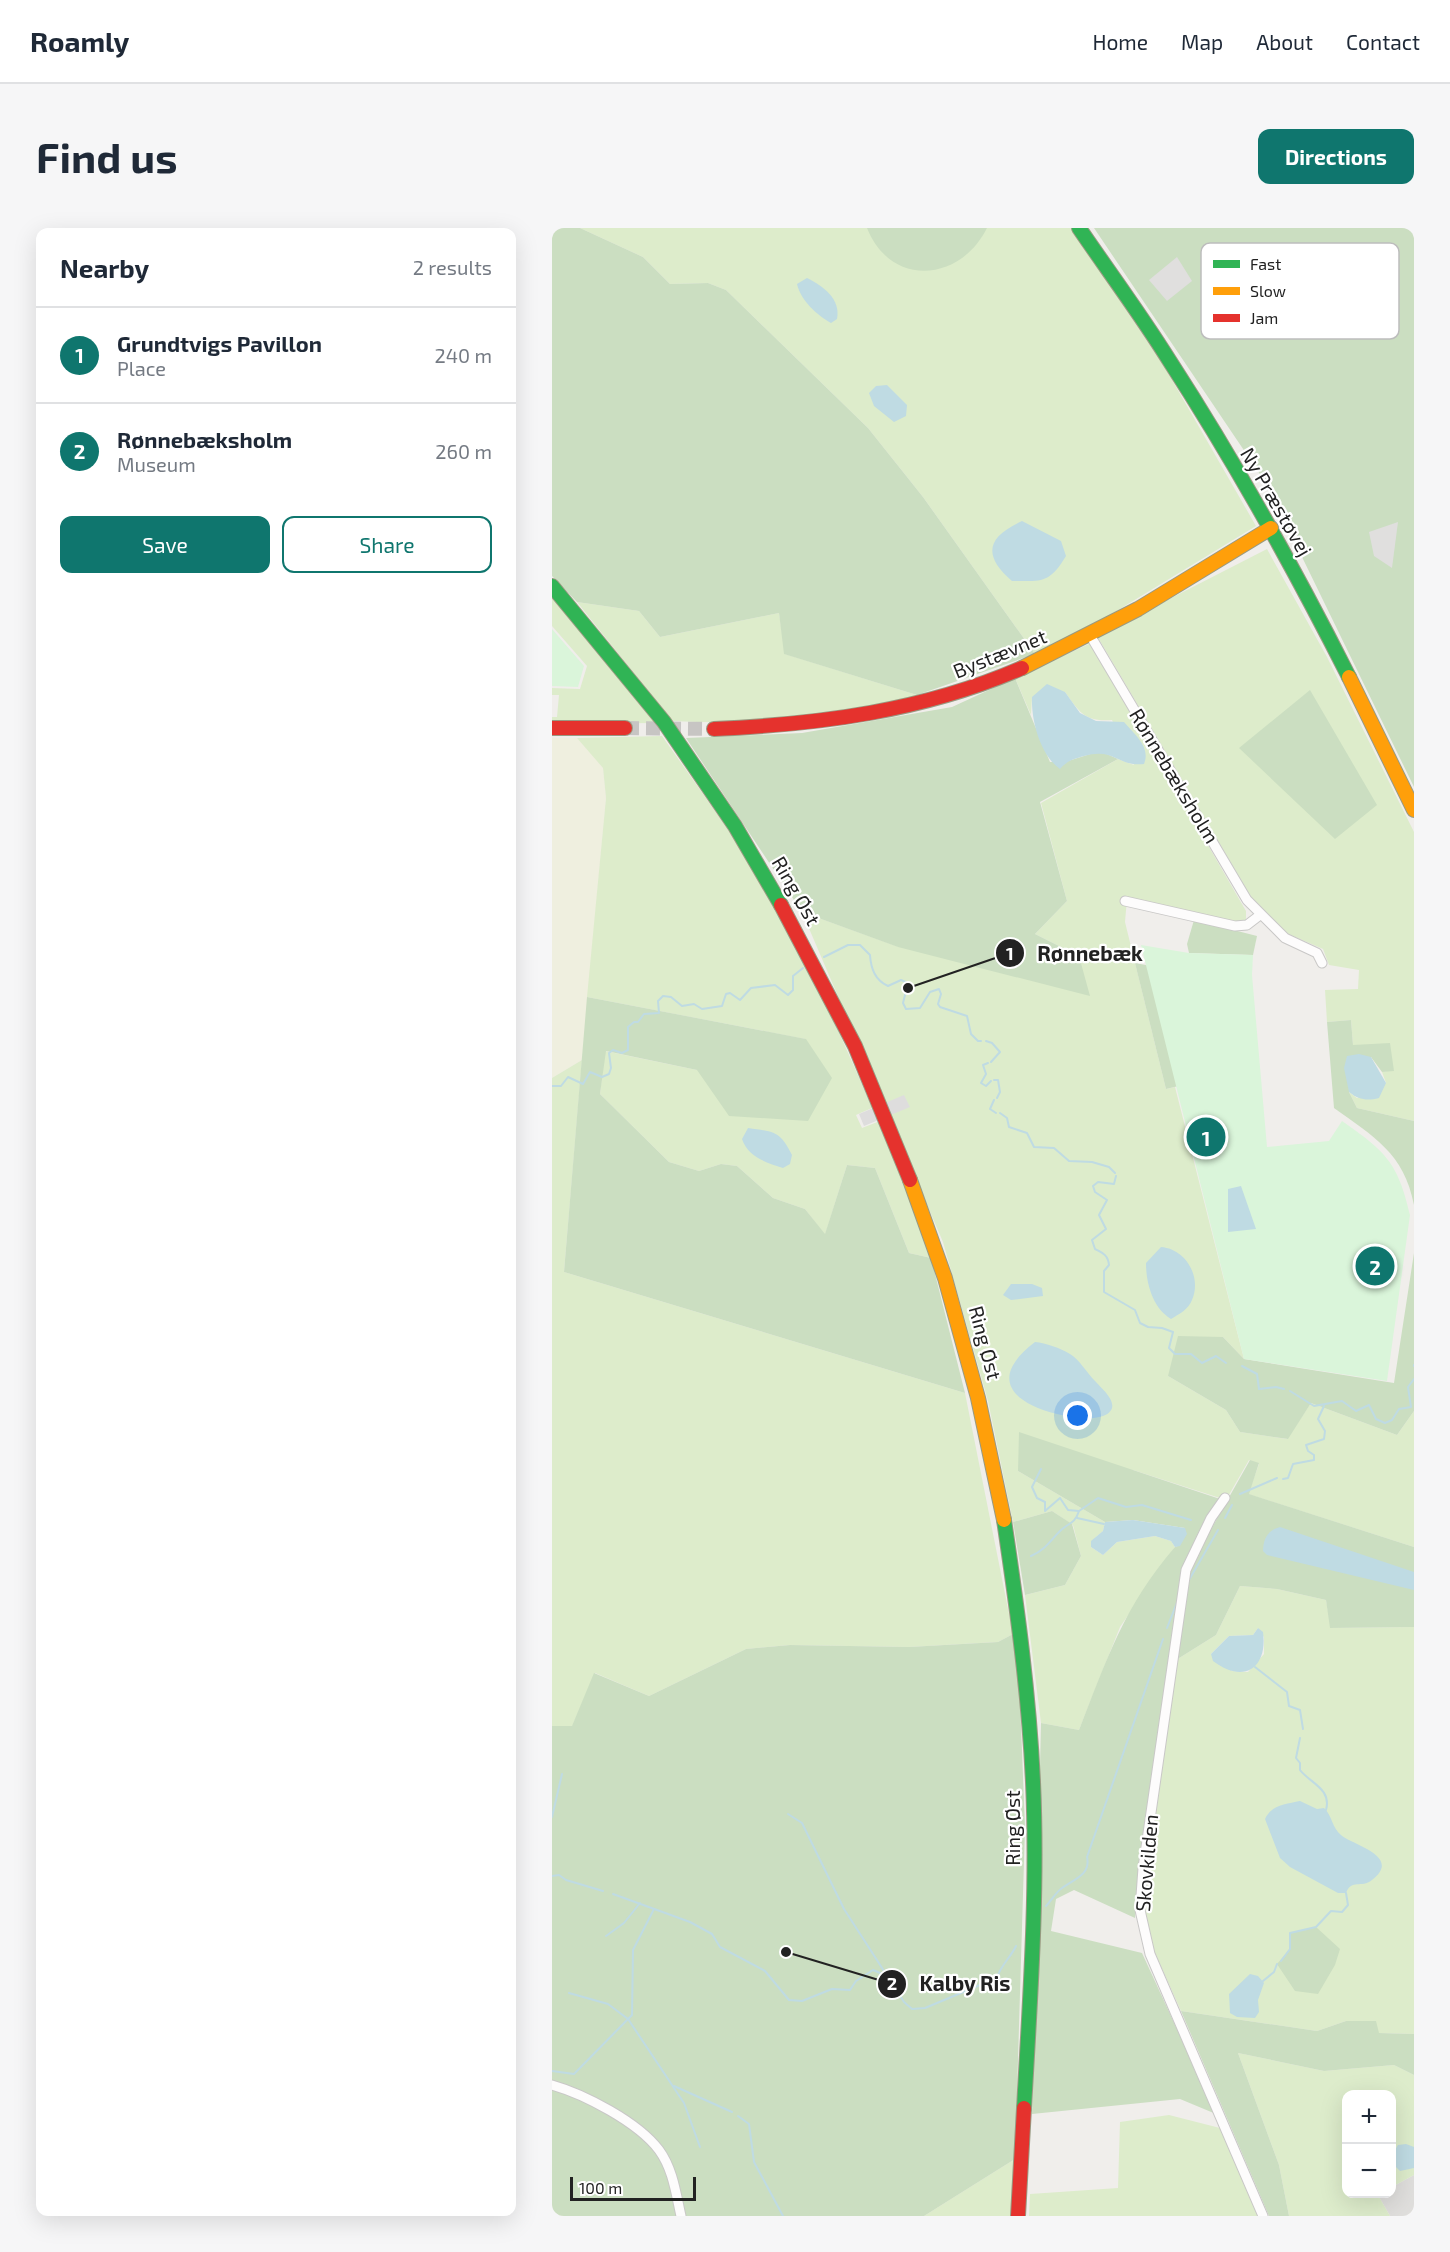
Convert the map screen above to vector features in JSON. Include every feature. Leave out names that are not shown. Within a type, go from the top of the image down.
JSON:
[{"type":"main road","name":"Ny Præstøvej","points":[[1079,228],[1169,359],[1271,528],[1373,722],[1414,810]]},
{"type":"main road","name":"Bystævnet","points":[[714,729],[797,725],[901,708],[950,695],[998,678],[1046,658],[1090,635],[1271,528]]},
{"type":"main road","name":"Ring Øst","points":[[552,586],[662,718],[763,871],[850,1034],[897,1142],[934,1239],[961,1327],[980,1397],[1000,1494],[1015,1586],[1028,1703],[1034,1801],[1033,1889],[1018,2216]]},
{"type":"main road","points":[[552,729],[626,728]]},
{"type":"street","name":"Rønnebæksholm","points":[[1090,635],[1247,900],[1285,938],[1313,950],[1322,963]]},
{"type":"street","points":[[1125,901],[1235,926],[1247,925],[1260,915]]},
{"type":"street","name":"Skovkilden","points":[[1225,1498],[1211,1518],[1186,1570],[1143,1868],[1140,1910],[1150,1954],[1263,2216]]},
{"type":"street","points":[[552,2085],[569,2090],[595,2103],[642,2133],[659,2150],[671,2174],[681,2216]]},
{"type":"shaded area","points":[[1177,257],[1192,281],[1167,301],[1149,280]]},
{"type":"shaded area","points":[[1398,522],[1392,568],[1374,556],[1369,532]]},
{"type":"shaded area","points":[[1414,2175],[1414,2216],[1390,2216],[1380,2198],[1396,2198],[1396,2185]]},
{"type":"green space","points":[[552,228],[580,228],[643,257],[670,284],[708,283],[726,290],[868,428],[923,497],[1035,654],[917,695],[784,654],[779,613],[660,637],[639,611],[577,602],[552,576]]},
{"type":"green space","points":[[580,228],[1071,228],[1164,366],[1256,526],[1082,632],[1035,654],[923,497],[868,428],[726,290],[708,283],[670,284],[643,257]]},
{"type":"green space","points":[[867,228],[987,228],[975,246],[960,259],[943,268],[926,271],[908,269],[892,261],[878,247]]},
{"type":"green space","points":[[1094,228],[1414,228],[1414,787],[1266,483]]},
{"type":"green space","points":[[1267,549],[1327,657],[1414,832],[1414,1121],[1357,1108],[1349,1092],[1357,1098],[1386,1083],[1382,1072],[1394,1070],[1353,1045],[1351,1020],[1327,1022],[1325,990],[1358,989],[1359,970],[1329,965],[1323,949],[1286,933],[1251,897],[1097,636]]},
{"type":"green space","points":[[552,593],[656,723],[552,724],[552,717],[557,717],[559,695],[552,695],[552,688],[580,689],[587,666],[552,626]]},
{"type":"green space","points":[[577,602],[639,611],[660,637],[779,613],[785,654],[917,695],[885,707],[806,718],[740,722],[672,721]]},
{"type":"green space","points":[[552,629],[584,666],[578,687],[552,686]]},
{"type":"green space","points":[[1091,643],[1246,911],[1246,921],[1236,924],[1127,899],[1125,922],[1166,1089],[1175,1087],[1244,1359],[1223,1337],[1168,1376],[1226,1410],[1240,1432],[1287,1439],[1311,1403],[1397,1435],[1414,1411],[1414,1547],[1248,1494],[1259,1464],[1249,1460],[1226,1500],[1133,1470],[1018,1471],[1105,1522],[1103,1531],[1095,1538],[1091,1547],[1103,1555],[1117,1542],[1155,1536],[1171,1541],[1175,1547],[1120,1627],[1079,1730],[1041,1723],[1025,1595],[1065,1585],[1081,1556],[1073,1525],[1052,1511],[1013,1522],[988,1401],[943,1242],[802,912],[899,947],[1079,956],[1035,934],[1067,901],[1041,803],[1118,759],[1134,765],[1112,720],[1089,718],[1079,711],[1065,692],[1032,697],[1031,715],[1015,678]]},
{"type":"green space","points":[[1015,678],[1050,762],[1068,761],[1100,751],[1118,759],[1040,802],[1067,901],[1035,934],[1079,956],[1090,996],[898,947],[802,912],[686,738],[802,733],[952,707]]},
{"type":"green space","points":[[1310,690],[1377,805],[1335,839],[1239,748]]},
{"type":"green space","points":[[662,736],[724,824],[791,935],[842,1038],[872,1108],[856,1115],[862,1128],[880,1121],[931,1258],[909,1253],[875,1168],[847,1165],[825,1235],[805,1209],[773,1198],[737,1166],[721,1164],[699,1171],[669,1162],[600,1094],[605,1051],[697,1070],[805,1039],[587,997],[606,798],[603,768],[577,738]]},
{"type":"green space","points":[[552,738],[577,738],[592,754],[603,768],[606,798],[582,1060],[552,1078]]},
{"type":"green space","points":[[1194,920],[1257,936],[1253,955],[1189,953],[1187,944]]},
{"type":"green space","points":[[1141,945],[1189,953],[1253,955],[1252,975],[1267,1147],[1329,1141],[1342,1121],[1379,1150],[1395,1170],[1410,1215],[1387,1381],[1244,1359]]},
{"type":"green space","points":[[1135,963],[1151,966],[1187,1084],[1166,1089]]},
{"type":"green space","points":[[587,997],[806,1039],[832,1078],[808,1121],[729,1116],[697,1070],[606,1051],[600,1094],[669,1162],[699,1171],[721,1164],[737,1166],[773,1198],[805,1209],[825,1234],[847,1165],[875,1168],[909,1253],[931,1258],[965,1393],[564,1272]]},
{"type":"green space","points":[[1351,1020],[1353,1045],[1390,1043],[1394,1071],[1382,1072],[1371,1057],[1349,1092],[1357,1108],[1414,1121],[1414,1205],[1403,1172],[1395,1159],[1374,1138],[1334,1108],[1327,1022]]},
{"type":"green space","points":[[582,1060],[564,1272],[965,1393],[1013,1634],[998,1642],[909,1647],[790,1645],[746,1649],[649,1696],[595,1673],[572,1727],[552,1726],[552,1078]]},
{"type":"green space","points":[[1414,1253],[1414,1411],[1397,1435],[1311,1403],[1288,1439],[1240,1432],[1226,1410],[1168,1376],[1178,1336],[1223,1337],[1244,1359],[1394,1383]]},
{"type":"green space","points":[[1019,1432],[1223,1500],[1187,1560],[1139,1868],[1135,1918],[1074,1890],[1056,1899],[1051,1931],[1142,1953],[1216,2114],[1180,2099],[1032,2114],[1041,1723],[1079,1730],[1118,1634],[1142,1590],[1175,1547],[1180,1545],[1185,1528],[1133,1520],[1105,1522],[1018,1471]]},
{"type":"green space","points":[[1250,1460],[1259,1463],[1249,1494],[1414,1547],[1414,1627],[1330,1628],[1326,1600],[1277,1589],[1240,1586],[1216,1635],[1176,1660],[1188,1570]]},
{"type":"green space","points":[[1052,1511],[1072,1524],[1081,1556],[1065,1585],[1025,1595],[1013,1522]]},
{"type":"green space","points":[[1240,1586],[1277,1589],[1326,1600],[1331,1628],[1414,1627],[1414,2034],[1379,2033],[1346,2021],[1317,2031],[1181,2011],[1146,1933],[1147,1869],[1176,1660],[1216,1635]],"holes":[[[1258,1628],[1264,1637],[1264,1654],[1248,1672],[1232,1671],[1211,1654],[1229,1636],[1253,1635]]]},
{"type":"green space","points":[[1013,1634],[1020,1700],[1025,1828],[1015,2159],[924,2216],[552,2216],[552,1726],[572,1726],[594,1673],[649,1696],[746,1649],[790,1645],[909,1647],[998,1642]]},
{"type":"green space","points":[[1316,1927],[1340,1949],[1335,1965],[1318,1994],[1295,1991],[1277,1964],[1290,1949],[1290,1933]]},
{"type":"green space","points":[[1181,2011],[1317,2031],[1346,2021],[1376,2021],[1379,2033],[1414,2034],[1414,2075],[1394,2065],[1324,2071],[1238,2053],[1279,2165],[1289,2216],[1269,2216]]},
{"type":"green space","points":[[1238,2053],[1324,2071],[1394,2065],[1414,2075],[1414,2175],[1396,2185],[1396,2090],[1342,2090],[1342,2198],[1380,2198],[1390,2216],[1289,2216],[1279,2165]]},
{"type":"green space","points":[[1169,2115],[1220,2128],[1258,2216],[1029,2216],[1030,2194],[1118,2188],[1120,2122]]},
{"type":"green space","points":[[1015,2159],[1011,2216],[924,2216]]},
{"type":"water","points":[[807,278],[825,289],[833,299],[838,312],[837,319],[831,323],[815,312],[802,296],[797,284]]},
{"type":"water","points":[[887,385],[907,405],[906,416],[894,422],[874,406],[869,393],[876,386]]},
{"type":"water","points":[[1022,521],[1061,541],[1066,556],[1055,572],[1044,579],[1012,581],[996,563],[993,547],[996,540],[1001,533]]},
{"type":"water","points":[[1047,684],[1065,692],[1080,713],[1096,721],[1124,722],[1144,747],[1146,758],[1144,764],[1128,763],[1109,755],[1094,754],[1073,759],[1060,769],[1053,763],[1042,746],[1033,716],[1032,697]]},
{"type":"water","points":[[1359,1054],[1371,1057],[1386,1083],[1379,1098],[1363,1099],[1349,1092],[1344,1068],[1347,1056]]},
{"type":"water","points":[[748,1128],[771,1132],[780,1137],[792,1155],[790,1164],[783,1168],[753,1155],[742,1139]]},
{"type":"water","points":[[1241,1186],[1256,1229],[1228,1232],[1228,1189]]},
{"type":"water","points":[[1161,1247],[1178,1253],[1184,1259],[1190,1266],[1195,1282],[1192,1300],[1183,1311],[1171,1319],[1155,1302],[1147,1279],[1146,1263]]},
{"type":"water","points":[[1011,1284],[1032,1284],[1042,1288],[1043,1296],[1011,1300],[1003,1295]]},
{"type":"water","points":[[1035,1342],[1057,1348],[1077,1359],[1110,1398],[1112,1408],[1109,1412],[1092,1418],[1057,1414],[1027,1403],[1017,1395],[1011,1387],[1009,1377],[1012,1366]]},
{"type":"water","points":[[1133,1520],[1185,1528],[1187,1534],[1180,1546],[1175,1547],[1171,1541],[1155,1536],[1117,1542],[1103,1555],[1091,1547],[1091,1541],[1103,1531],[1105,1522]]},
{"type":"water","points":[[1280,1527],[1414,1572],[1414,1590],[1267,1555],[1263,1551],[1265,1539],[1272,1530]]},
{"type":"water","points":[[1258,1628],[1263,1632],[1264,1645],[1262,1655],[1251,1669],[1243,1672],[1234,1671],[1213,1661],[1211,1654],[1229,1636],[1253,1635]]},
{"type":"water","points":[[1300,1801],[1317,1809],[1324,1808],[1341,1835],[1379,1858],[1382,1864],[1380,1872],[1368,1883],[1351,1886],[1346,1893],[1338,1893],[1290,1867],[1280,1858],[1265,1819],[1275,1808]]},
{"type":"water","points":[[1250,1974],[1258,1976],[1264,1983],[1258,2000],[1259,2012],[1255,2018],[1237,2017],[1230,2013],[1229,1994]]},
{"type":"water","points":[[1406,2144],[1414,2147],[1414,2168],[1400,2171],[1396,2167],[1398,2145]]},
{"type":"pier","points":[[904,1095],[910,1107],[864,1126],[859,1114]]},
{"type":"waterway","points":[[824,957],[848,945],[860,945],[870,955],[874,974],[880,981],[888,986],[901,980],[908,983],[903,1003],[906,1009],[920,1008],[930,992],[939,989],[941,994],[938,1004],[940,1007],[967,1016],[971,1034],[981,1041]]},
{"type":"waterway","points":[[552,1086],[561,1086],[568,1077],[583,1084],[590,1072],[602,1077],[609,1074],[611,1068],[609,1053],[613,1050],[622,1053],[628,1050],[628,1027],[638,1022],[644,1014],[659,1013],[658,1001],[663,996],[671,997],[682,1006],[694,1004],[702,1009],[722,1006],[726,994],[730,993],[740,1000],[751,988],[775,985],[788,995],[793,990],[793,976],[803,968]]},
{"type":"waterway","points":[[986,1041],[992,1043],[1000,1052],[991,1062]]},
{"type":"waterway","points":[[988,1063],[983,1065],[986,1074],[981,1083],[986,1086],[991,1081]]},
{"type":"waterway","points":[[994,1080],[998,1080],[1000,1092],[997,1098]]},
{"type":"waterway","points":[[994,1100],[990,1109],[996,1113]]},
{"type":"waterway","points":[[1000,1113],[1007,1118],[1009,1127],[1027,1133],[1034,1147],[1054,1148],[1069,1161],[1092,1162],[1109,1167],[1115,1173]]},
{"type":"waterway","points":[[1116,1176],[1114,1184],[1098,1182],[1093,1186],[1095,1192],[1107,1200],[1099,1215],[1106,1229],[1092,1240],[1095,1249],[1108,1259],[1109,1265],[1104,1271],[1104,1292],[1135,1310],[1140,1323],[1173,1332],[1169,1348],[1175,1354],[1191,1354],[1202,1363],[1216,1356],[1226,1363]]},
{"type":"waterway","points":[[1242,1366],[1257,1374],[1259,1389],[1276,1387],[1284,1389]]},
{"type":"waterway","points":[[1290,1391],[1314,1406],[1342,1401],[1356,1411],[1369,1405],[1376,1419],[1385,1423],[1392,1420],[1399,1409],[1411,1407],[1408,1387],[1414,1379]]},
{"type":"waterway","points":[[1283,1479],[1288,1478],[1293,1464],[1314,1460],[1314,1455],[1308,1451],[1306,1445],[1324,1439],[1325,1431],[1318,1419],[1324,1406]]},
{"type":"waterway","points":[[1041,1469],[1032,1487],[1037,1498],[1045,1502],[1045,1511],[1060,1498],[1068,1510],[1079,1511]]},
{"type":"waterway","points":[[1240,1494],[1277,1478]]},
{"type":"waterway","points":[[1031,1556],[1044,1548],[1073,1521],[1079,1511],[1098,1498],[1126,1507],[1142,1505],[1191,1520]]},
{"type":"waterway","points":[[1225,1518],[1232,1505]]},
{"type":"waterway","points":[[1077,1518],[1104,1524]]},
{"type":"waterway","points":[[1189,1580],[1218,1530]]},
{"type":"waterway","points":[[1167,1628],[1178,1600]]},
{"type":"waterway","points":[[1046,1906],[1060,1890],[1080,1876],[1086,1868],[1087,1857],[1163,1639]]},
{"type":"waterway","points":[[1255,1667],[1287,1692],[1289,1706],[1300,1710],[1303,1729]]},
{"type":"waterway","points":[[1300,1738],[1296,1758],[1300,1763],[1300,1770],[1323,1792],[1326,1797],[1326,1810]]},
{"type":"waterway","points":[[552,1817],[562,1774]]},
{"type":"waterway","points":[[788,1814],[802,1823],[844,1909],[904,2002],[912,2009],[925,2008],[997,1978],[1016,1946]]},
{"type":"waterway","points":[[552,1876],[559,1875],[566,1880],[603,1891]]},
{"type":"waterway","points":[[1281,1961],[1290,1949],[1290,1933],[1316,1927],[1331,1911],[1342,1912],[1348,1905],[1346,1893]]},
{"type":"waterway","points":[[613,1894],[690,1922],[712,1934],[720,1947],[765,1971],[789,2000],[802,2001],[832,1989],[850,1990],[856,1981],[873,1970],[887,1976]]},
{"type":"waterway","points":[[606,1936],[624,1923],[640,1903]]},
{"type":"waterway","points":[[552,2071],[574,2074],[632,2015],[633,1950],[654,1909]]},
{"type":"waterway","points":[[1263,1981],[1274,1972],[1277,1964]]},
{"type":"waterway","points":[[569,1993],[608,2004],[628,2019],[684,2103],[700,2147]]},
{"type":"waterway","points":[[674,2086],[732,2112]]},
{"type":"waterway","points":[[738,2116],[749,2124],[754,2162],[783,2216]]},
{"type":"tunnel","points":[[625,728],[714,729]]},
{"type":"traffic: fast","points":[[1079,228],[1147,327],[1217,437],[1285,556],[1349,677]]},
{"type":"traffic: fast","points":[[552,586],[664,722],[735,826],[781,905]]},
{"type":"traffic: fast","points":[[1004,1520],[1022,1651],[1033,1782],[1034,1904],[1024,2108]]},
{"type":"traffic: slow","points":[[1022,668],[1138,609],[1271,528]]},
{"type":"traffic: slow","points":[[1349,677],[1414,810]]},
{"type":"traffic: slow","points":[[910,1180],[945,1278],[978,1398],[1004,1520]]},
{"type":"traffic: jam","points":[[714,729],[754,727],[871,713],[947,695],[1022,668]]},
{"type":"traffic: jam","points":[[552,728],[625,728]]},
{"type":"traffic: jam","points":[[781,905],[855,1046],[910,1180]]},
{"type":"traffic: jam","points":[[1018,2216],[1024,2108]]},
{"type":"place","name":"Rønnebæk","points":[[908,988]]},
{"type":"place","name":"Grundtvigs Pavillon","points":[[1206,1137]]},
{"type":"place","name":"Rønnebæksholm","points":[[1375,1266]]},
{"type":"place","name":"Kalby Ris","points":[[786,1952]]}]
